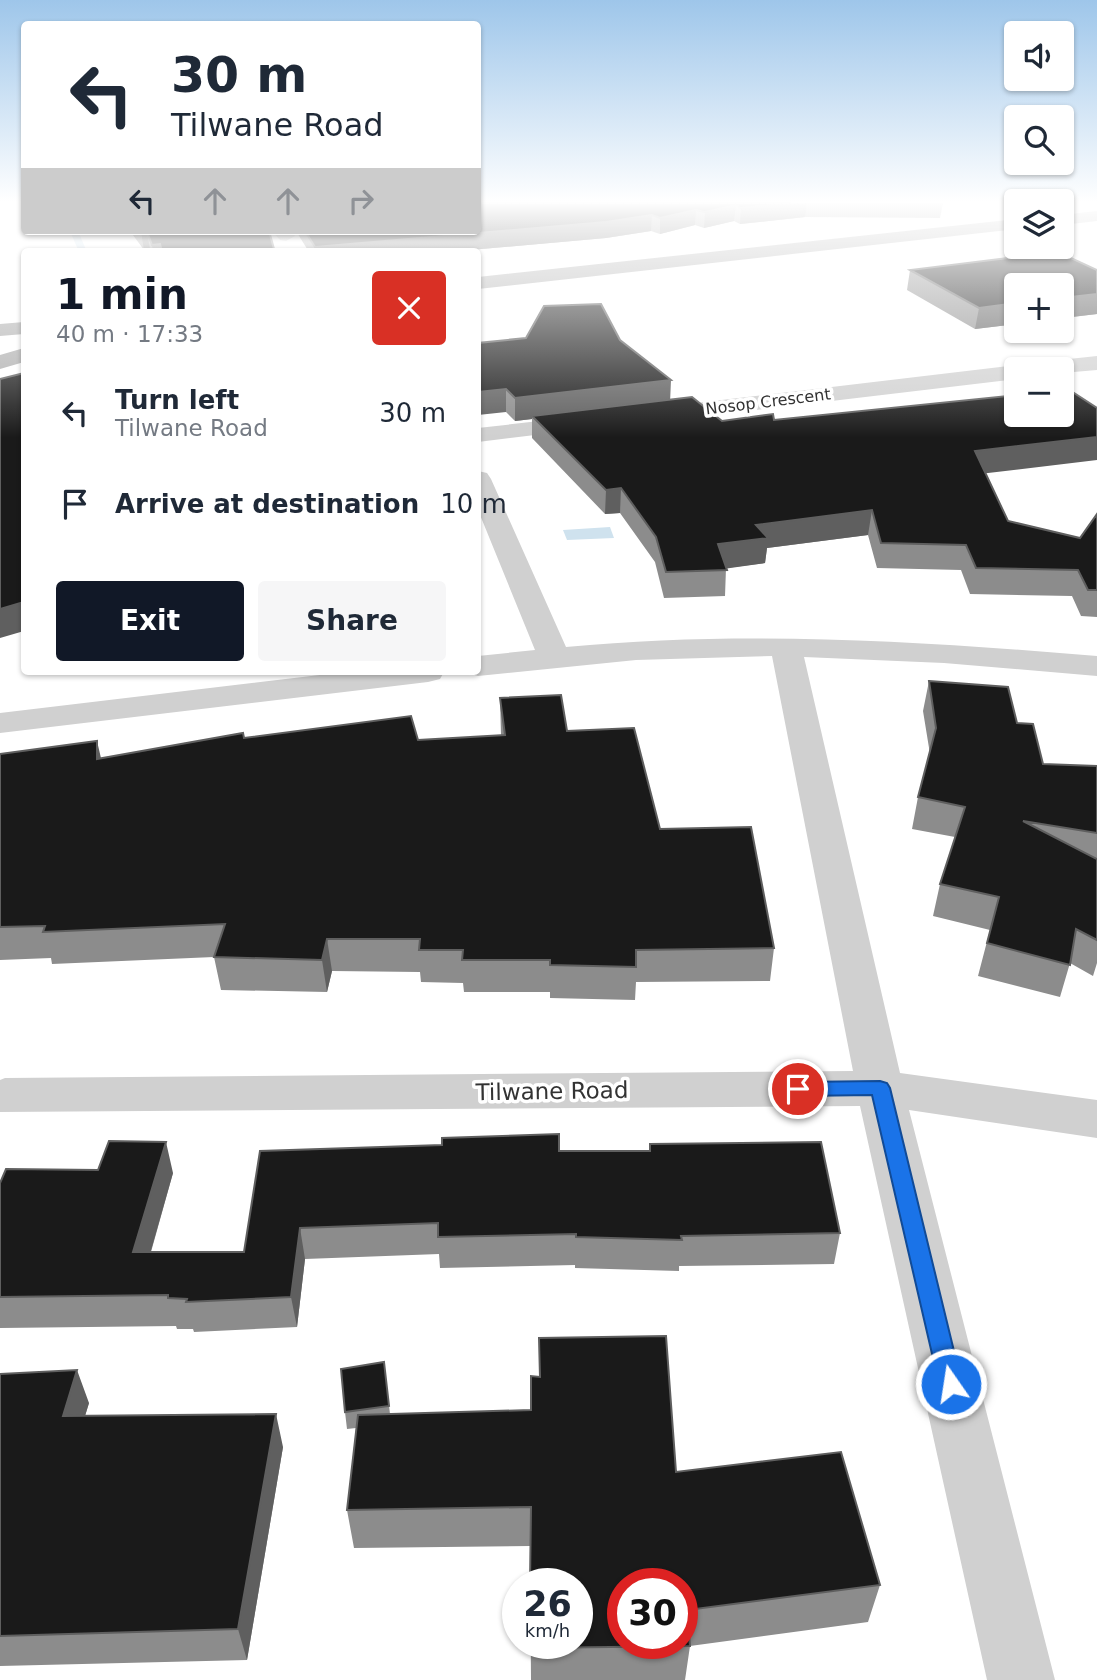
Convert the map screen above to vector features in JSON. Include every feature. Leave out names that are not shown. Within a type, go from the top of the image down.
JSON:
[{"type":"main road","points":[[481,299],[647,281]]},
{"type":"main road","points":[[0,330],[21,328]]},
{"type":"main road","points":[[0,345],[21,343]]},
{"type":"main road","points":[[0,362],[21,356]]},
{"type":"street","points":[[1074,365],[1097,363]]},
{"type":"street","name":"Nosop Crescent","points":[[630,418],[1004,374]]},
{"type":"street","points":[[481,435],[602,421]]},
{"type":"street","points":[[481,486],[554,657]]},
{"type":"street","points":[[786,647],[880,1088],[1021,1680]]},
{"type":"street","points":[[481,666],[554,657],[689,648],[786,647],[951,653],[1097,666]]},
{"type":"street","points":[[0,723],[403,675]]},
{"type":"street","name":"Tilwane Road","points":[[5,1096],[880,1088],[1097,1119]]},
{"type":"water","points":[[610,527],[614,538],[567,540],[563,530]]},
{"type":"building","points":[[931,281],[1004,281],[1004,305],[979,308]]},
{"type":"building","points":[[1074,281],[1097,281],[1097,294],[1074,297]]},
{"type":"building","points":[[601,304],[620,340],[671,380],[515,398],[506,389],[481,392],[481,343],[526,338],[544,306]]},
{"type":"building","points":[[21,374],[21,603],[0,609],[0,379]]},
{"type":"building","points":[[1074,393],[1097,408],[1097,437],[975,451],[1008,521],[1080,538],[1097,514],[1097,590],[1088,590],[1078,570],[976,568],[966,545],[881,543],[872,510],[756,525],[768,538],[718,544],[727,570],[666,572],[656,537],[621,488],[606,490],[532,416],[692,397],[722,421],[773,414],[774,420],[1004,396],[1004,427],[1074,427]]},
{"type":"building","points":[[929,681],[1008,687],[1017,723],[1033,724],[1043,764],[1097,766],[1097,833],[1023,821],[1097,859],[1097,940],[1076,929],[1070,965],[987,943],[999,897],[940,884],[965,807],[918,797],[936,728]]},
{"type":"building","points":[[561,695],[567,731],[634,728],[660,829],[751,827],[774,948],[636,950],[636,967],[550,965],[550,960],[462,960],[463,950],[419,950],[420,939],[327,939],[322,960],[214,957],[225,924],[43,932],[45,926],[0,927],[0,754],[97,741],[97,759],[243,733],[244,738],[411,716],[418,740],[505,735],[500,698]]},
{"type":"building","points":[[559,1134],[559,1151],[650,1151],[650,1144],[821,1142],[840,1233],[681,1236],[682,1240],[576,1237],[576,1234],[438,1237],[438,1223],[300,1228],[291,1297],[186,1302],[187,1299],[168,1298],[168,1295],[0,1297],[0,1183],[6,1169],[98,1170],[109,1141],[166,1142],[133,1252],[244,1252],[260,1151],[442,1145],[442,1138]]},
{"type":"building","points":[[666,1336],[676,1472],[841,1452],[880,1585],[698,1609],[698,1568],[607,1568],[607,1647],[593,1647],[593,1568],[530,1568],[531,1507],[347,1510],[358,1415],[531,1410],[531,1376],[540,1377],[539,1338]]},
{"type":"building","points":[[384,1362],[389,1406],[345,1412],[341,1369]]},
{"type":"building","points":[[77,1370],[63,1416],[276,1414],[238,1629],[0,1636],[0,1374]]},
{"type":"route","points":[[798,1089],[880,1088],[951,1384]]}]
